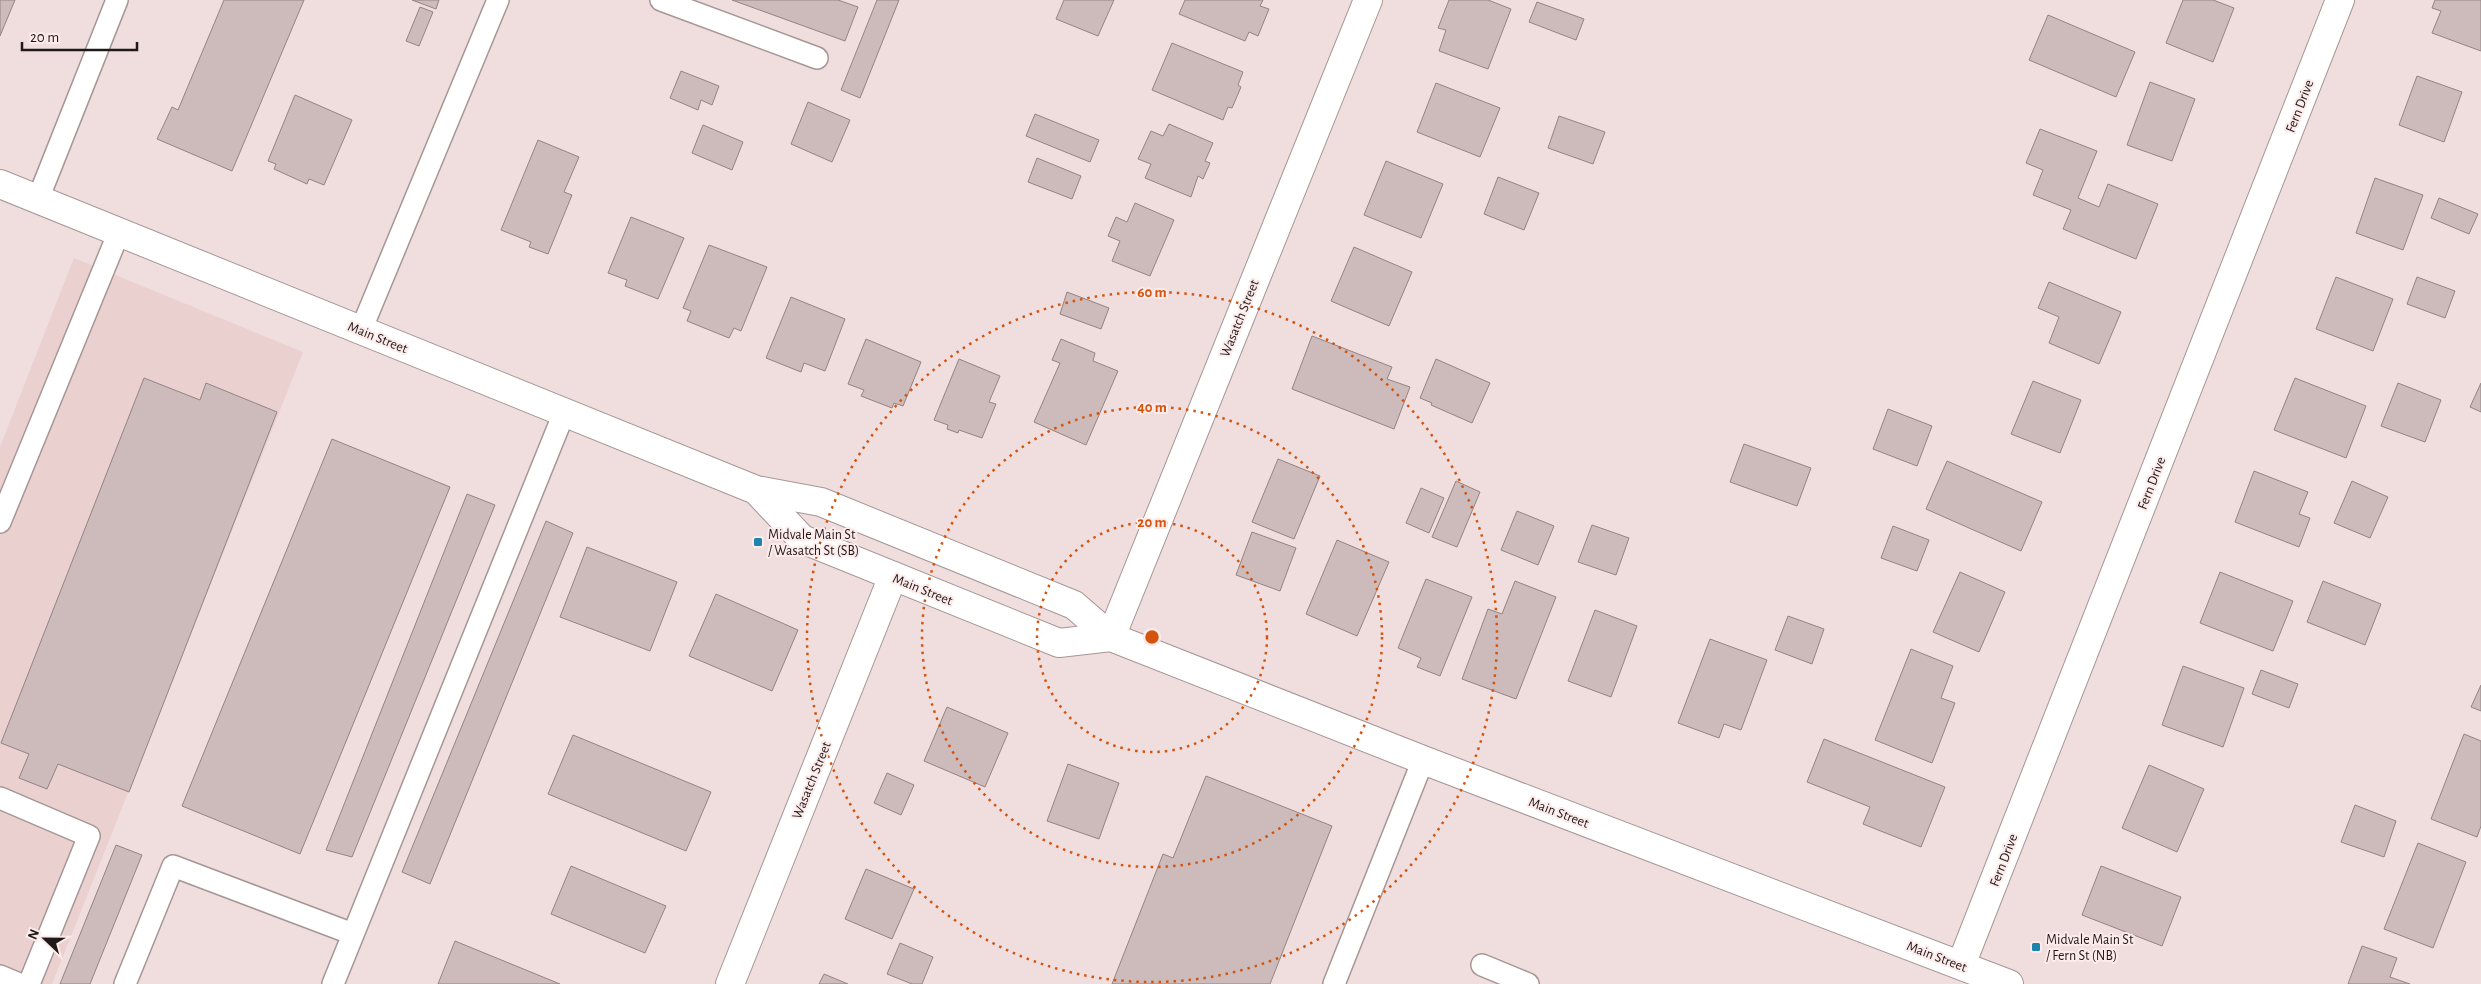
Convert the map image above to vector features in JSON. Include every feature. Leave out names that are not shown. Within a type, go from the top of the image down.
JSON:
[{"type":"street","name":"Wasatch Street","points":[[1111,637],[1368,0]]},
{"type":"street","name":"Fern Drive","points":[[1961,965],[2340,0]]},
{"type":"street","name":"Main Street","points":[[0,184],[756,490],[821,502],[1074,605],[1111,637],[1423,760],[2008,984]]},
{"type":"street","name":"Main Street","points":[[756,490],[802,540],[1059,643],[1111,637]]},
{"type":"street","name":"Wasatch Street","points":[[730,984],[893,576]]},
{"type":"lane","points":[[38,199],[117,0]]},
{"type":"lane","points":[[361,330],[498,0]]},
{"type":"lane","points":[[661,0],[817,58]]},
{"type":"lane","points":[[0,522],[119,232]]},
{"type":"lane","points":[[332,984],[564,413]]},
{"type":"lane","points":[[1334,984],[1423,760]]},
{"type":"lane","points":[[0,798],[89,836],[29,984]]},
{"type":"lane","points":[[125,984],[173,866],[353,934]]},
{"type":"lane","points":[[1482,965],[1528,984]]},
{"type":"lane","points":[[0,976],[19,984]]},
{"type":"shaded area","points":[[74,258],[303,352],[52,984],[0,984],[0,447]]},
{"type":"building","points":[[0,0],[15,0],[0,36]]},
{"type":"building","points":[[224,0],[304,0],[232,171],[157,139],[172,107],[178,110]]},
{"type":"building","points":[[412,0],[439,0],[436,9]]},
{"type":"building","points":[[732,0],[838,0],[858,7],[845,41]]},
{"type":"building","points":[[877,0],[899,0],[860,98],[841,90]]},
{"type":"building","points":[[1064,0],[1114,0],[1098,36],[1056,19]]},
{"type":"building","points":[[1185,0],[1263,0],[1260,6],[1269,9],[1258,36],[1249,32],[1245,41],[1179,14]]},
{"type":"building","points":[[1449,0],[1488,0],[1511,9],[1488,69],[1439,51],[1446,30],[1438,28]]},
{"type":"building","points":[[2183,0],[2213,0],[2234,8],[2213,62],[2166,43]]},
{"type":"building","points":[[2435,0],[2481,0],[2481,51],[2432,33],[2441,11],[2432,8]]},
{"type":"building","points":[[1537,2],[1584,19],[1576,40],[1529,22]]},
{"type":"building","points":[[420,7],[433,12],[419,46],[406,41]]},
{"type":"building","points":[[2048,15],[2135,52],[2116,97],[2029,60]]},
{"type":"building","points":[[1172,43],[1243,72],[1238,85],[1241,87],[1232,108],[1228,107],[1223,120],[1152,90]]},
{"type":"building","points":[[681,71],[719,86],[712,105],[701,100],[698,110],[670,98]]},
{"type":"building","points":[[2417,76],[2462,92],[2444,142],[2399,125]]},
{"type":"building","points":[[2150,82],[2195,99],[2172,161],[2127,145]]},
{"type":"building","points":[[1436,83],[1500,108],[1480,157],[1417,132]]},
{"type":"building","points":[[295,95],[352,120],[324,185],[309,179],[307,184],[274,169],[276,164],[268,161]]},
{"type":"building","points":[[808,102],[850,120],[832,162],[791,144]]},
{"type":"building","points":[[1035,114],[1099,140],[1090,162],[1026,136]]},
{"type":"building","points":[[1559,116],[1605,132],[1593,164],[1548,148]]},
{"type":"building","points":[[1169,124],[1213,143],[1205,161],[1210,163],[1203,179],[1198,176],[1191,197],[1145,178],[1151,164],[1138,159],[1151,131],[1163,136]]},
{"type":"building","points":[[703,125],[743,142],[732,170],[692,153]]},
{"type":"building","points":[[2040,129],[2097,151],[2078,198],[2099,207],[2108,184],[2158,204],[2136,259],[2063,229],[2071,210],[2033,195],[2043,170],[2026,163]]},
{"type":"building","points":[[538,140],[579,157],[564,192],[572,195],[548,254],[529,247],[531,242],[501,230]]},
{"type":"building","points":[[1037,158],[1081,176],[1072,199],[1028,182]]},
{"type":"building","points":[[1386,161],[1443,184],[1421,238],[1364,215]]},
{"type":"building","points":[[1498,177],[1539,193],[1524,230],[1484,214]]},
{"type":"building","points":[[2375,178],[2423,195],[2403,250],[2356,233]]},
{"type":"building","points":[[2439,198],[2478,214],[2469,234],[2431,218]]},
{"type":"building","points":[[1135,203],[1174,220],[1150,276],[1112,261],[1120,241],[1108,236],[1116,217],[1127,222]]},
{"type":"building","points":[[631,217],[684,238],[658,299],[625,286],[627,280],[608,273]]},
{"type":"building","points":[[709,245],[767,267],[741,331],[734,328],[729,338],[687,321],[691,311],[683,308]]},
{"type":"building","points":[[1354,247],[1412,272],[1389,326],[1331,301]]},
{"type":"building","points":[[2336,277],[2393,299],[2373,351],[2316,329]]},
{"type":"building","points":[[2417,277],[2455,291],[2445,318],[2407,304]]},
{"type":"building","points":[[2049,282],[2121,312],[2099,364],[2049,343],[2059,317],[2038,308]]},
{"type":"building","points":[[1067,292],[1109,308],[1101,329],[1060,314]]},
{"type":"building","points":[[791,297],[845,319],[825,371],[804,363],[801,372],[766,358]]},
{"type":"building","points":[[1312,336],[1392,367],[1387,379],[1410,387],[1394,429],[1292,389]]},
{"type":"building","points":[[866,339],[921,362],[903,406],[894,403],[892,408],[861,396],[864,390],[848,384]]},
{"type":"building","points":[[1061,339],[1095,353],[1093,361],[1118,371],[1086,445],[1034,422],[1060,363],[1052,360]]},
{"type":"building","points":[[959,359],[1000,376],[989,402],[996,404],[982,438],[959,430],[958,433],[947,429],[948,425],[934,420]]},
{"type":"building","points":[[1436,359],[1490,383],[1472,423],[1431,405],[1432,403],[1420,398]]},
{"type":"building","points":[[144,378],[200,400],[206,383],[277,412],[129,792],[58,764],[47,789],[19,778],[29,754],[1,743]]},
{"type":"building","points":[[2295,378],[2366,406],[2346,458],[2274,430]]},
{"type":"building","points":[[2033,381],[2081,400],[2060,453],[2011,434]]},
{"type":"building","points":[[2398,383],[2441,400],[2425,442],[2381,426]]},
{"type":"building","points":[[2481,383],[2481,412],[2470,407]]},
{"type":"building","points":[[1888,409],[1932,426],[1917,466],[1873,449]]},
{"type":"building","points":[[332,439],[450,487],[300,854],[182,806]]},
{"type":"building","points":[[1744,444],[1811,468],[1797,506],[1730,482]]},
{"type":"building","points":[[1278,459],[1320,476],[1294,539],[1252,522]]},
{"type":"building","points":[[1947,461],[2042,502],[2021,551],[1926,509]]},
{"type":"building","points":[[2254,471],[2308,492],[2299,514],[2310,518],[2299,547],[2235,522]]},
{"type":"building","points":[[1456,481],[1480,492],[1457,547],[1432,537]]},
{"type":"building","points":[[2352,481],[2388,497],[2370,538],[2334,523]]},
{"type":"building","points":[[1421,488],[1444,498],[1429,533],[1406,523]]},
{"type":"building","points":[[467,494],[495,505],[352,857],[326,850]]},
{"type":"building","points":[[1517,511],[1554,526],[1538,565],[1501,550]]},
{"type":"building","points":[[546,521],[573,533],[430,884],[402,872]]},
{"type":"building","points":[[1592,525],[1629,538],[1616,575],[1578,562]]},
{"type":"building","points":[[1893,526],[1929,540],[1917,571],[1881,558]]},
{"type":"building","points":[[1252,532],[1296,548],[1280,591],[1236,575]]},
{"type":"building","points":[[1337,540],[1389,562],[1357,636],[1306,614]]},
{"type":"building","points":[[587,547],[677,582],[650,651],[560,617]]},
{"type":"building","points":[[1960,572],[2005,592],[1979,652],[1933,632]]},
{"type":"building","points":[[2220,572],[2293,601],[2273,651],[2200,623]]},
{"type":"building","points":[[1426,579],[1472,597],[1440,676],[1417,667],[1421,658],[1398,648]]},
{"type":"building","points":[[1515,581],[1556,597],[1516,699],[1462,679],[1488,609],[1502,614]]},
{"type":"building","points":[[2323,581],[2381,604],[2365,645],[2307,622]]},
{"type":"building","points":[[716,594],[798,630],[772,691],[689,656]]},
{"type":"building","points":[[1595,610],[1637,626],[1611,697],[1568,681]]},
{"type":"building","points":[[1788,616],[1824,629],[1812,664],[1775,650]]},
{"type":"building","points":[[1710,639],[1767,660],[1741,730],[1724,724],[1719,738],[1678,723]]},
{"type":"building","points":[[1911,649],[1953,666],[1941,698],[1955,703],[1932,763],[1875,740]]},
{"type":"building","points":[[2183,666],[2244,688],[2223,747],[2162,725]]},
{"type":"building","points":[[2261,670],[2298,684],[2289,708],[2252,694]]},
{"type":"building","points":[[2481,685],[2481,711],[2471,707]]},
{"type":"building","points":[[947,707],[1008,733],[985,787],[924,761]]},
{"type":"building","points":[[2464,734],[2481,741],[2481,826],[2477,837],[2431,819]]},
{"type":"building","points":[[573,735],[711,792],[686,851],[548,794]]},
{"type":"building","points":[[1824,739],[1945,787],[1921,847],[1863,824],[1870,807],[1807,782]]},
{"type":"building","points":[[1068,764],[1119,783],[1099,839],[1047,821]]},
{"type":"building","points":[[2149,765],[2204,789],[2177,852],[2122,828]]},
{"type":"building","points":[[887,773],[914,785],[901,815],[874,803]]},
{"type":"building","points":[[1206,776],[1332,826],[1270,984],[1112,984],[1163,854],[1173,858]]},
{"type":"building","points":[[2355,805],[2396,821],[2384,857],[2341,842]]},
{"type":"building","points":[[2418,843],[2466,862],[2433,948],[2384,929]]},
{"type":"building","points":[[116,845],[142,855],[90,984],[60,984]]},
{"type":"building","points":[[571,866],[666,906],[645,953],[551,914]]},
{"type":"building","points":[[2101,866],[2181,897],[2162,946],[2082,915]]},
{"type":"building","points":[[866,869],[914,889],[892,939],[845,919]]},
{"type":"building","points":[[455,941],[560,984],[438,984]]},
{"type":"building","points":[[900,943],[933,957],[922,984],[912,984],[887,974]]},
{"type":"building","points":[[2362,946],[2397,958],[2390,977],[2410,984],[2348,984]]},
{"type":"building","points":[[824,974],[848,984],[819,984]]},
{"type":"place","name":"Midvale Main St / Wasatch St (SB)","points":[[758,542]]},
{"type":"place","name":"Midvale Main St / Fern St (NB)","points":[[2036,947]]}]
